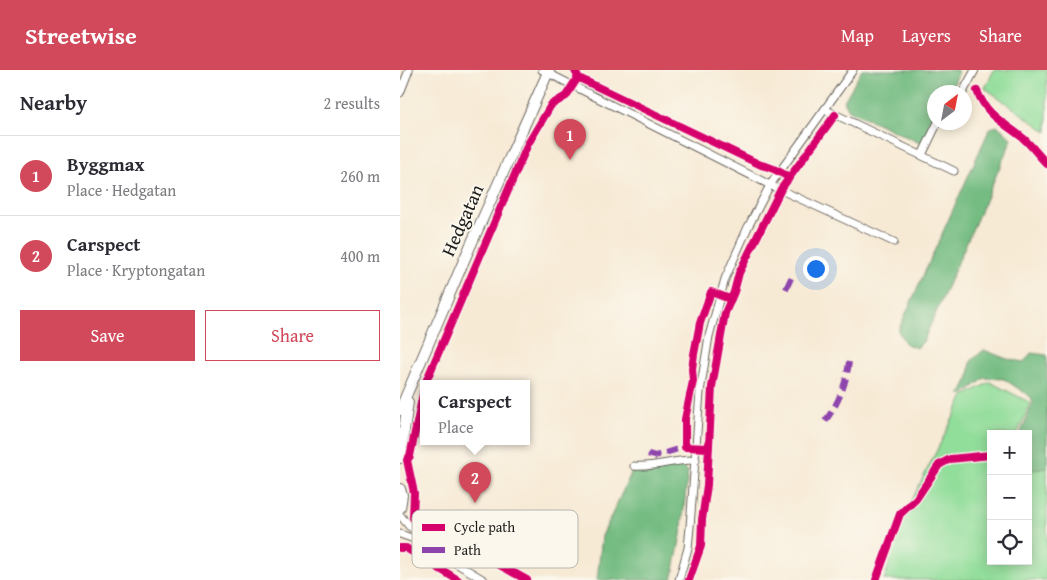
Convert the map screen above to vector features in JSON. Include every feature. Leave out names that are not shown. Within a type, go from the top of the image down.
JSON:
[{"type":"street","points":[[400,93],[409,70]]},
{"type":"street","points":[[679,580],[688,548],[700,392],[706,354],[725,279],[735,253],[770,185],[854,70]]},
{"type":"street","points":[[967,85],[975,70]]},
{"type":"street","points":[[546,71],[770,185],[894,242]]},
{"type":"street","name":"Hedgatan","points":[[400,410],[546,71]]},
{"type":"street","points":[[826,110],[954,172]]},
{"type":"street","points":[[922,155],[934,130]]},
{"type":"street","name":"Hedgatan","points":[[400,458],[411,385]]},
{"type":"street","points":[[634,466],[647,467],[686,459],[696,460]]},
{"type":"street","points":[[400,489],[402,495],[400,508]]},
{"type":"street","points":[[400,515],[412,528]]},
{"type":"street","points":[[400,534],[412,538]]},
{"type":"street","points":[[465,568],[484,580]]},
{"type":"green space","points":[[862,70],[957,70],[958,74],[953,85],[927,85],[927,130],[929,130],[922,144],[849,110],[844,101]]},
{"type":"green space","points":[[994,70],[1047,70],[1047,132],[985,88]]},
{"type":"green space","points":[[998,126],[1012,139],[923,342],[917,348],[906,344],[898,331],[990,128]]},
{"type":"green space","points":[[984,350],[1007,359],[1024,362],[1031,353],[1047,355],[1047,468],[1032,469],[1032,430],[1022,430],[1033,403],[1031,397],[1004,379],[985,378],[964,394],[960,394],[969,377],[971,361]]},
{"type":"green space","points":[[990,382],[1031,403],[1019,430],[987,430],[987,565],[1032,565],[1032,430],[1030,430],[1047,393],[1047,580],[884,580],[903,518],[964,396]]},
{"type":"green space","points":[[678,465],[688,471],[681,535],[672,580],[597,580],[602,536],[633,469],[647,471]]},
{"type":"marked path","points":[[786,289],[792,276]]},
{"type":"marked path","points":[[825,421],[841,393],[849,362]]},
{"type":"marked path","points":[[648,454],[655,456],[685,447]]},
{"type":"cycle path","points":[[575,71],[579,78],[788,177]]},
{"type":"cycle path","points":[[427,380],[528,144],[551,105],[566,96],[578,77]]},
{"type":"cycle path","points":[[977,91],[991,113],[1023,138],[1047,164]]},
{"type":"cycle path","points":[[689,580],[701,546],[702,520],[707,485],[712,387],[725,313],[734,292],[739,273],[781,189],[835,115]]},
{"type":"cycle path","points":[[709,448],[685,447],[685,419],[693,381],[694,354],[700,323],[711,292],[730,299]]},
{"type":"cycle path","points":[[413,510],[414,493],[407,460],[410,456],[420,408]]},
{"type":"cycle path","points":[[876,580],[900,514],[916,499],[939,465],[950,459],[987,455]]},
{"type":"cycle path","points":[[400,548],[406,548],[412,552]]},
{"type":"cycle path","points":[[438,568],[458,580]]},
{"type":"cycle path","points":[[505,568],[527,580]]},
{"type":"place","name":"Byggmax","points":[[570,160]]},
{"type":"place","name":"Carspect","points":[[475,503]]}]
